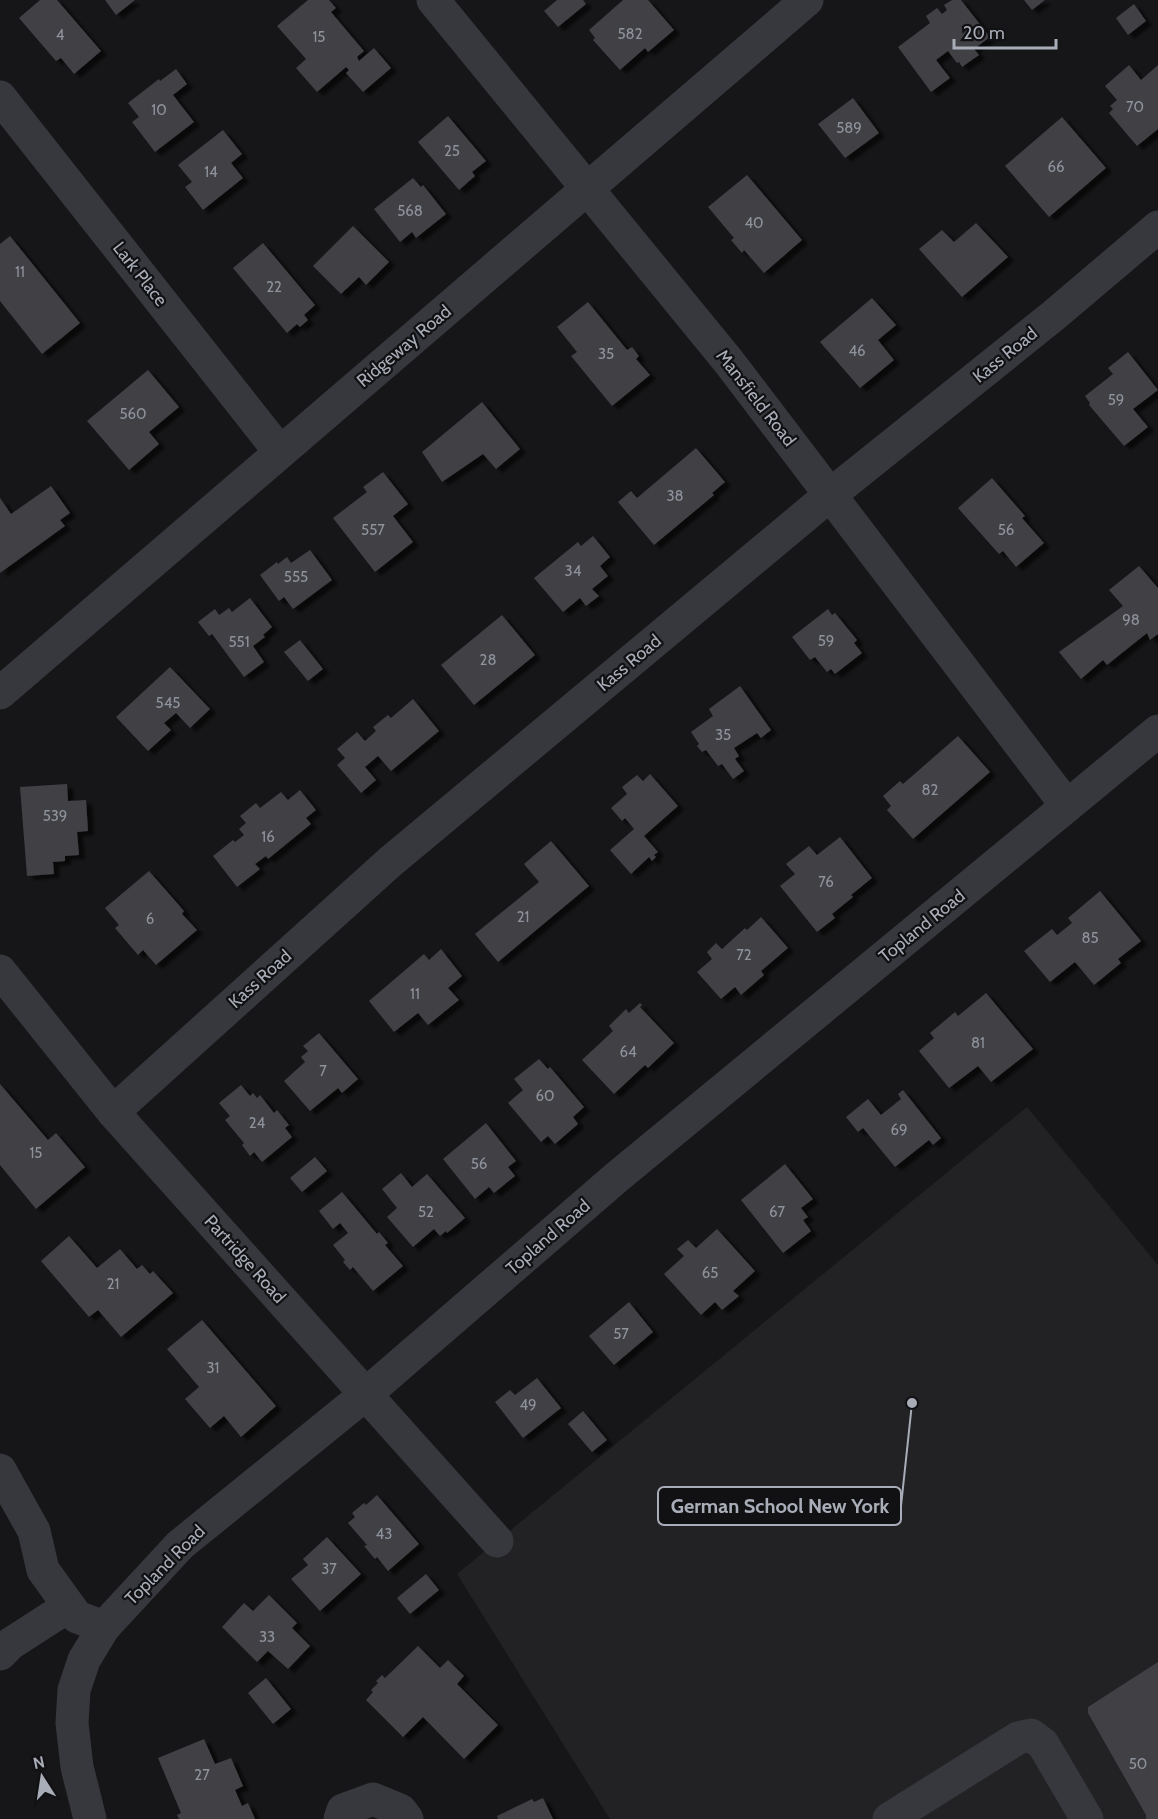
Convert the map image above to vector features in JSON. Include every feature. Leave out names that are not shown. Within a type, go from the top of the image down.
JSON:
[{"type":"street","name":"Mansfield Road","points":[[433,0],[729,362],[1067,806]]},
{"type":"street","name":"Ridgeway Road","points":[[0,693],[807,0]]},
{"type":"street","name":"Lark Place","points":[[0,97],[280,452]]},
{"type":"street","name":"Kass Road","points":[[113,1112],[390,862],[830,495],[1053,316],[1158,227]]},
{"type":"street","name":"Topland Road","points":[[90,1819],[77,1767],[72,1723],[74,1690],[84,1660],[104,1627],[180,1545],[366,1394],[617,1177],[1158,731]]},
{"type":"street","name":"Partridge Road","points":[[0,971],[113,1112],[497,1541]]},
{"type":"street","points":[[0,1470],[34,1531],[44,1570],[77,1617],[104,1627]]},
{"type":"street","points":[[0,1654],[10,1644],[69,1606]]},
{"type":"street","points":[[889,1819],[1018,1738],[1031,1736],[1043,1744],[1087,1819]]},
{"type":"street","points":[[340,1819],[343,1810],[373,1799],[400,1810],[407,1819]]},
{"type":"shaded area","points":[[1027,1107],[1158,1265],[1158,1819],[610,1819],[457,1574]]},
{"type":"building","points":[[40,0],[57,0],[101,51],[74,74],[61,58],[56,61],[19,18]]},
{"type":"building","points":[[105,0],[135,0],[116,15]]},
{"type":"building","points":[[308,0],[329,0],[336,8],[331,12],[364,51],[357,57],[359,61],[374,48],[391,68],[363,92],[346,73],[349,70],[346,67],[317,92],[296,68],[306,59],[277,26]]},
{"type":"building","points":[[557,0],[583,0],[586,4],[558,27],[544,11]]},
{"type":"building","points":[[623,0],[648,0],[674,30],[648,52],[645,48],[620,70],[593,40],[595,38],[589,30]]},
{"type":"building","points":[[952,0],[961,0],[990,37],[974,49],[979,55],[962,67],[948,51],[936,60],[950,78],[931,92],[898,47],[930,23],[926,16],[937,8],[942,14],[947,10],[944,5]]},
{"type":"building","points":[[1024,0],[1045,0],[1032,10]]},
{"type":"building","points":[[1134,4],[1146,21],[1128,35],[1116,18]]},
{"type":"building","points":[[1129,65],[1141,80],[1158,65],[1158,129],[1137,146],[1109,113],[1113,109],[1110,106],[1117,100],[1105,86]]},
{"type":"building","points":[[176,69],[187,84],[173,95],[194,122],[155,152],[132,122],[139,117],[128,103]]},
{"type":"building","points":[[853,98],[879,133],[845,158],[818,124]]},
{"type":"building","points":[[448,116],[486,161],[472,172],[475,176],[459,190],[418,142]]},
{"type":"building","points":[[1062,117],[1106,168],[1049,217],[1005,166]]},
{"type":"building","points":[[223,130],[242,154],[231,163],[243,178],[203,210],[185,187],[192,182],[178,165]]},
{"type":"building","points":[[747,175],[802,240],[764,273],[744,250],[742,253],[731,240],[734,238],[708,207]]},
{"type":"building","points":[[413,178],[421,187],[423,185],[446,214],[416,238],[412,232],[400,242],[374,209]]},
{"type":"building","points":[[976,223],[1008,257],[962,297],[919,249],[942,230],[954,242]]},
{"type":"building","points":[[353,226],[389,262],[366,285],[359,277],[341,294],[313,266]]},
{"type":"building","points":[[10,236],[80,323],[42,354],[0,301],[0,244]]},
{"type":"building","points":[[263,243],[315,305],[304,315],[308,320],[300,327],[297,324],[287,333],[233,268]]},
{"type":"building","points":[[872,298],[896,325],[878,340],[894,360],[860,388],[820,342]]},
{"type":"building","points":[[588,302],[627,350],[632,347],[639,356],[636,359],[650,375],[612,406],[571,356],[577,352],[557,327]]},
{"type":"building","points":[[1128,352],[1158,390],[1133,409],[1148,427],[1124,446],[1089,405],[1085,396],[1113,374],[1108,368]]},
{"type":"building","points":[[148,370],[179,407],[149,432],[159,444],[129,470],[87,421]]},
{"type":"building","points":[[482,402],[520,449],[496,469],[483,454],[442,482],[422,452]]},
{"type":"building","points":[[696,448],[725,482],[712,493],[714,495],[654,545],[618,502],[631,491],[637,498]]},
{"type":"building","points":[[383,472],[408,504],[393,516],[413,542],[375,572],[333,518],[367,492],[363,487]]},
{"type":"building","points":[[992,478],[1025,516],[1022,518],[1044,543],[1016,567],[1003,551],[999,554],[958,508]]},
{"type":"building","points":[[51,486],[70,513],[60,520],[65,526],[0,573],[0,498],[11,514]]},
{"type":"building","points":[[593,536],[610,557],[600,566],[608,576],[592,589],[599,596],[586,606],[580,598],[563,612],[534,578],[578,542],[581,546]]},
{"type":"building","points":[[310,550],[332,580],[293,609],[284,597],[279,601],[260,575],[287,557],[291,563]]},
{"type":"building","points":[[1139,566],[1158,588],[1158,634],[1150,640],[1147,633],[1107,665],[1103,660],[1081,679],[1059,652],[1123,606],[1109,590]]},
{"type":"building","points":[[250,598],[272,627],[263,635],[265,637],[253,646],[264,662],[244,677],[212,634],[209,636],[198,622],[215,609],[219,615],[229,608],[232,612]]},
{"type":"building","points":[[828,609],[832,615],[835,613],[857,640],[854,643],[862,653],[835,674],[831,669],[827,672],[815,657],[810,660],[792,637]]},
{"type":"building","points":[[502,615],[535,655],[474,705],[441,665]]},
{"type":"building","points":[[300,640],[323,669],[308,681],[284,652]]},
{"type":"building","points":[[170,667],[210,709],[190,728],[176,713],[164,723],[171,730],[148,751],[116,717]]},
{"type":"building","points":[[740,686],[771,730],[761,738],[757,733],[734,748],[739,756],[735,759],[744,771],[733,779],[722,764],[718,766],[706,750],[702,752],[691,732],[713,716],[709,709]]},
{"type":"building","points":[[413,699],[439,731],[391,771],[378,756],[365,767],[376,780],[361,793],[337,765],[345,758],[337,749],[357,732],[365,741],[376,731],[373,727],[388,715],[391,718]]},
{"type":"building","points":[[958,736],[990,772],[913,839],[887,810],[891,806],[883,796],[900,781],[903,784]]},
{"type":"building","points":[[650,774],[678,806],[644,836],[658,852],[652,861],[649,857],[631,874],[610,850],[634,829],[625,818],[622,821],[611,808],[627,794],[622,787],[637,775],[643,781]]},
{"type":"building","points":[[67,784],[68,801],[86,800],[88,831],[77,832],[79,855],[65,856],[65,861],[53,862],[54,874],[27,876],[20,787]]},
{"type":"building","points":[[300,790],[316,810],[306,818],[311,824],[268,859],[266,856],[255,864],[260,869],[237,887],[213,856],[233,840],[235,842],[244,835],[239,829],[246,823],[240,816],[256,803],[260,808],[281,792],[288,800]]},
{"type":"building","points":[[840,837],[872,878],[832,914],[835,918],[817,932],[780,886],[795,874],[786,864],[809,846],[817,855]]},
{"type":"building","points":[[551,841],[589,886],[498,962],[475,934],[539,882],[524,864]]},
{"type":"building","points":[[149,871],[184,911],[182,914],[197,930],[156,965],[143,950],[138,955],[115,928],[119,925],[105,908]]},
{"type":"building","points":[[1100,891],[1141,941],[1118,959],[1121,963],[1094,985],[1075,962],[1050,982],[1024,951],[1052,929],[1057,935],[1072,923],[1068,918]]},
{"type":"building","points":[[761,917],[788,948],[761,971],[764,975],[741,995],[735,987],[721,999],[697,972],[712,959],[707,952],[716,943],[722,949]]},
{"type":"building","points":[[441,949],[462,976],[448,988],[459,1000],[428,1025],[418,1013],[394,1032],[369,1001],[424,954],[429,960]]},
{"type":"building","points":[[986,993],[1033,1049],[991,1082],[978,1066],[949,1088],[919,1051],[934,1038],[930,1033],[955,1012],[958,1016]]},
{"type":"building","points":[[640,1003],[642,1005],[640,1007],[674,1043],[648,1068],[645,1065],[614,1094],[582,1060],[613,1031],[609,1026],[626,1009],[629,1013]]},
{"type":"building","points":[[319,1033],[358,1079],[342,1093],[338,1088],[310,1111],[284,1081],[305,1062],[301,1057],[308,1051],[303,1046]]},
{"type":"building","points":[[539,1059],[548,1069],[550,1067],[584,1107],[573,1117],[578,1124],[555,1144],[548,1136],[541,1142],[508,1103],[523,1090],[514,1079]]},
{"type":"building","points":[[0,1084],[48,1140],[56,1133],[85,1167],[36,1209],[0,1165]]},
{"type":"building","points":[[241,1085],[250,1096],[253,1093],[257,1098],[260,1095],[274,1113],[277,1110],[289,1125],[285,1128],[292,1137],[262,1162],[254,1152],[250,1156],[242,1145],[244,1143],[225,1120],[230,1116],[219,1103]]},
{"type":"building","points":[[903,1090],[941,1138],[933,1145],[929,1140],[895,1167],[863,1128],[858,1132],[846,1117],[868,1099],[881,1115],[901,1099],[898,1094]]},
{"type":"building","points":[[486,1123],[516,1161],[508,1167],[515,1176],[494,1193],[489,1187],[475,1199],[443,1159]]},
{"type":"building","points":[[315,1157],[327,1171],[302,1192],[290,1178]]},
{"type":"building","points":[[785,1164],[813,1199],[801,1208],[808,1217],[803,1220],[811,1231],[783,1253],[741,1200]]},
{"type":"building","points":[[401,1173],[412,1187],[427,1174],[465,1218],[440,1236],[434,1229],[413,1247],[387,1217],[397,1208],[382,1189]]},
{"type":"building","points":[[342,1192],[377,1234],[379,1232],[388,1243],[385,1245],[403,1266],[373,1291],[353,1267],[350,1270],[343,1262],[345,1260],[333,1245],[348,1233],[340,1223],[333,1229],[319,1211]]},
{"type":"building","points":[[717,1229],[755,1271],[733,1291],[739,1296],[722,1310],[715,1302],[701,1315],[664,1274],[684,1256],[677,1249],[688,1240],[696,1248]]},
{"type":"building","points":[[69,1236],[97,1268],[120,1249],[137,1269],[142,1265],[150,1274],[153,1271],[173,1293],[121,1337],[98,1310],[89,1317],[41,1261]]},
{"type":"building","points":[[629,1302],[653,1332],[614,1365],[589,1336]]},
{"type":"building","points":[[202,1320],[276,1406],[241,1437],[224,1416],[210,1428],[185,1399],[199,1387],[167,1349]]},
{"type":"building","points":[[537,1378],[561,1408],[523,1438],[495,1402],[510,1390],[515,1395]]},
{"type":"building","points":[[583,1411],[607,1440],[592,1452],[568,1424]]},
{"type":"building","points":[[377,1495],[419,1544],[388,1571],[364,1546],[367,1545],[348,1523],[355,1517],[352,1513]]},
{"type":"building","points":[[327,1537],[361,1574],[320,1611],[291,1579],[308,1565],[303,1559]]},
{"type":"building","points":[[426,1574],[439,1590],[410,1614],[397,1598]]},
{"type":"building","points":[[269,1595],[297,1623],[292,1628],[310,1646],[288,1669],[268,1651],[257,1662],[222,1627],[244,1603],[253,1611]]},
{"type":"building","points":[[418,1646],[440,1668],[448,1660],[464,1676],[457,1684],[498,1725],[464,1759],[423,1717],[403,1737],[366,1700],[378,1683],[376,1681],[382,1675],[385,1678]]},
{"type":"building","points":[[1158,1662],[1158,1819],[1146,1819],[1146,1815],[1088,1713],[1088,1707]]},
{"type":"building","points":[[266,1678],[291,1709],[273,1724],[248,1693]]},
{"type":"building","points":[[204,1739],[215,1764],[231,1758],[243,1786],[235,1790],[242,1806],[248,1803],[255,1819],[179,1819],[177,1815],[181,1813],[158,1758]]},
{"type":"building","points":[[543,1798],[553,1819],[498,1819],[497,1816],[532,1799],[534,1802]]},
{"type":"place","name":"German School New York","points":[[912,1403]]}]
